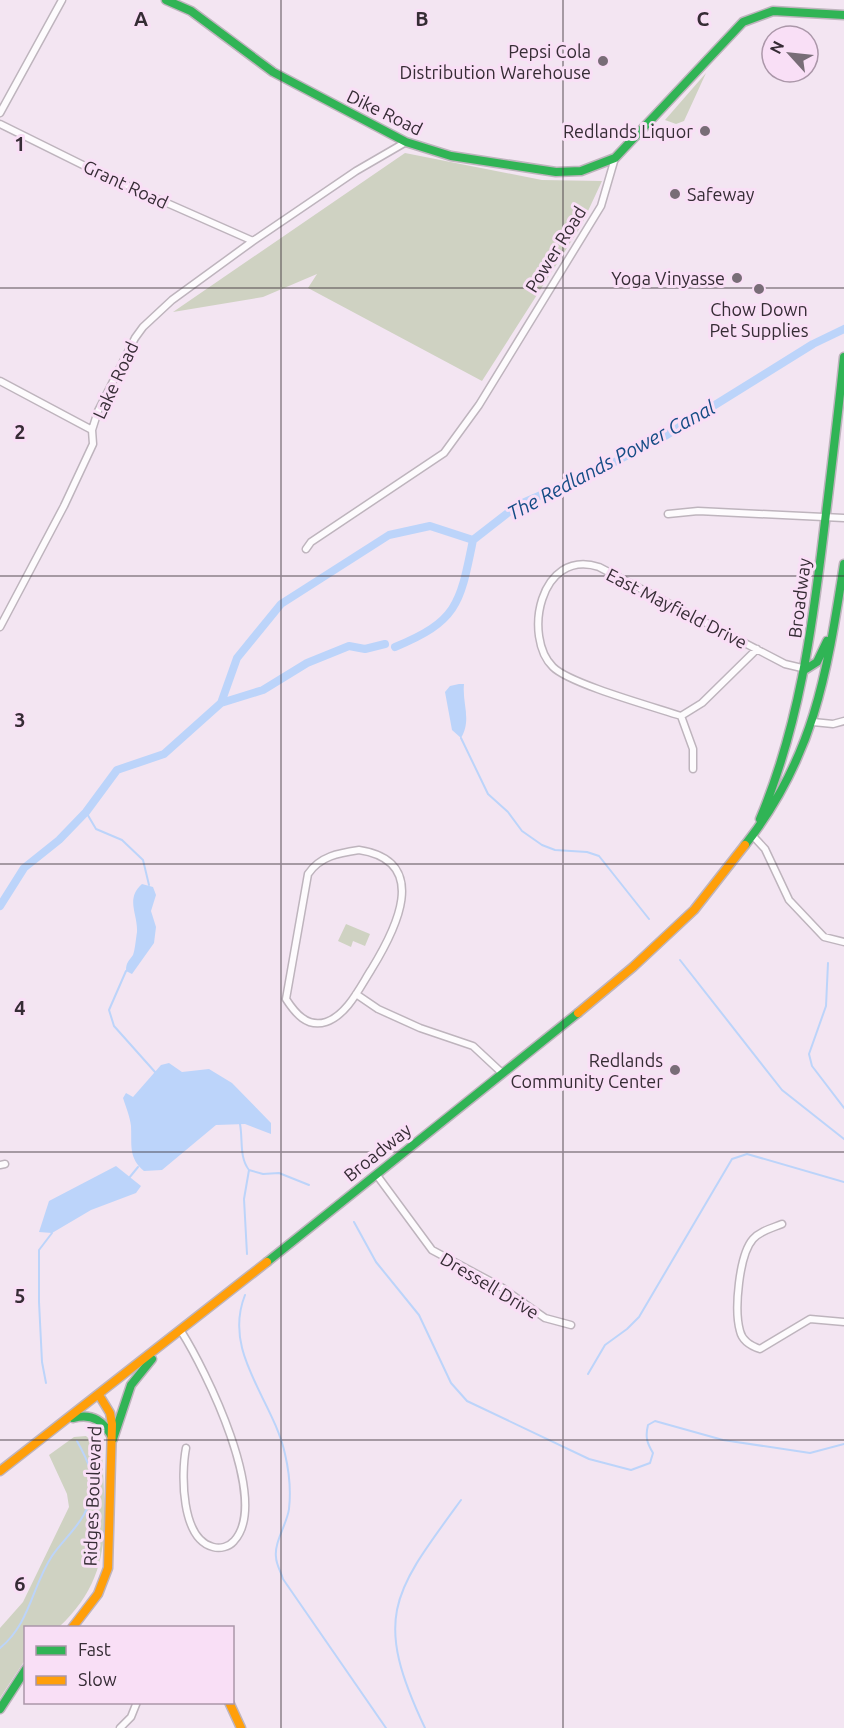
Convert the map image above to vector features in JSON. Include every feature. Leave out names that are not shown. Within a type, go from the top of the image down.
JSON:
[{"type":"main road","name":"Dike Road","points":[[166,0],[191,11],[282,77],[406,142],[451,156],[556,172],[581,171],[615,158]]},
{"type":"main road","name":"Power Road","points":[[615,158],[743,22],[757,14],[773,11],[844,15]]},
{"type":"main road","name":"Broadway","points":[[752,835],[786,754],[794,729],[806,669],[844,357]]},
{"type":"main road","name":"Broadway","points":[[0,1471],[166,1343],[589,1004],[670,933],[712,888],[785,787],[813,722],[840,594],[844,564]]},
{"type":"main road","points":[[806,669],[817,662],[825,649],[840,594]]},
{"type":"main road","points":[[112,1439],[131,1386],[166,1343]]},
{"type":"main road","name":"Ridges Boulevard","points":[[77,1626],[98,1594],[108,1568],[112,1439],[110,1413],[99,1395]]},
{"type":"main road","points":[[60,1425],[81,1415],[92,1415],[105,1423],[112,1439]]},
{"type":"main road","points":[[0,1708],[24,1673]]},
{"type":"main road","points":[[230,1704],[241,1728]]},
{"type":"street","points":[[0,113],[62,0]]},
{"type":"street","name":"Grant Road","points":[[0,124],[99,173],[253,241]]},
{"type":"street","name":"Lake Road","points":[[0,627],[64,506],[93,444],[92,430],[98,411],[135,338],[143,327],[172,300],[253,241],[356,171],[406,142]]},
{"type":"street","name":"Power Road","points":[[306,549],[310,542],[444,453],[479,405],[602,206],[615,158]]},
{"type":"street","points":[[0,381],[92,430]]},
{"type":"street","points":[[668,514],[698,511],[844,518]]},
{"type":"street","name":"East Mayfield Drive","points":[[681,716],[566,676],[554,668],[541,646],[539,624],[542,598],[551,580],[560,569],[571,564],[585,562],[599,567],[785,664],[806,669]]},
{"type":"street","points":[[693,769],[693,750],[681,716],[710,695],[757,650]]},
{"type":"street","points":[[813,722],[833,724],[844,721]]},
{"type":"street","points":[[752,835],[765,849],[779,884],[789,900],[824,937],[844,942]]},
{"type":"street","points":[[359,850],[378,855],[393,864],[402,882],[402,901],[389,940],[356,994],[340,1014],[326,1022],[314,1023],[295,1015],[286,999],[308,873],[315,863],[332,855],[359,850]]},
{"type":"street","points":[[356,994],[378,1009],[420,1028],[473,1046],[502,1073]]},
{"type":"street","name":"Dressell Drive","points":[[376,1174],[432,1250],[495,1283],[545,1318],[571,1325]]},
{"type":"street","points":[[782,1224],[763,1231],[753,1239],[742,1257],[738,1306],[740,1332],[749,1345],[759,1349],[810,1319],[844,1322]]},
{"type":"street","points":[[181,1331],[201,1364],[237,1458],[243,1489],[244,1519],[233,1542],[225,1547],[207,1545],[200,1540],[190,1523],[183,1472],[186,1448]]},
{"type":"street","points":[[120,1728],[131,1717],[136,1704]]},
{"type":"green space","points":[[706,73],[684,121],[676,124],[665,120]]},
{"type":"green space","points":[[405,153],[542,180],[602,181],[581,226],[482,381],[308,288],[317,274],[263,297],[173,312]]},
{"type":"green space","points":[[346,924],[370,934],[365,946],[353,941],[351,947],[338,941]]},
{"type":"green space","points":[[86,1436],[102,1451],[104,1524],[103,1546],[98,1567],[90,1588],[60,1626],[24,1626],[24,1662],[0,1698],[0,1628],[23,1602],[69,1507],[67,1494],[49,1455],[74,1437]]},
{"type":"water","points":[[464,684],[466,718],[461,738],[452,730],[445,692],[450,686]]},
{"type":"water","points":[[142,884],[153,887],[156,895],[151,911],[156,927],[154,943],[132,974],[126,971],[127,964],[134,953],[137,932],[133,901],[134,895]]},
{"type":"water","points":[[169,1063],[182,1072],[209,1069],[232,1083],[271,1123],[271,1134],[245,1124],[216,1125],[162,1170],[144,1171],[133,1156],[130,1123],[123,1098],[126,1093],[133,1097],[161,1065]]},
{"type":"water","points":[[116,1166],[141,1186],[136,1193],[91,1210],[52,1233],[39,1232],[49,1201]]},
{"type":"waterway","name":"The Redlands Power Canal","points":[[395,647],[416,638],[444,619],[453,608],[459,595],[473,540],[518,505],[603,468],[665,436],[813,344],[844,329]]},
{"type":"waterway","name":"The Redlands Power Canal","points":[[0,906],[24,868],[59,840],[86,812],[117,770],[164,754],[221,703],[237,658],[281,604],[389,535],[430,526],[473,540]]},
{"type":"waterway","name":"The Redlands Power Canal","points":[[221,703],[263,690],[307,663],[349,646],[365,649],[385,644]]},
{"type":"waterway","points":[[461,738],[488,794],[508,812],[522,831],[542,845],[555,850],[587,852],[599,856],[649,919]]},
{"type":"waterway","points":[[86,812],[96,829],[122,840],[143,860],[149,885]]},
{"type":"waterway","points":[[680,960],[782,1090],[844,1139]]},
{"type":"waterway","points":[[828,963],[826,1006],[809,1054],[812,1066],[844,1108]]},
{"type":"waterway","points":[[126,971],[109,1010],[114,1026],[155,1072]]},
{"type":"waterway","points":[[240,1124],[243,1154],[249,1170],[263,1174],[279,1173],[309,1185]]},
{"type":"waterway","points":[[588,1374],[605,1345],[639,1317],[732,1159],[747,1154],[844,1182]]},
{"type":"waterway","points":[[129,1178],[138,1167]]},
{"type":"waterway","points":[[247,1254],[244,1199],[249,1170]]},
{"type":"waterway","points":[[354,1222],[376,1262],[419,1315],[451,1383],[467,1401],[589,1459],[631,1470],[650,1463],[653,1453],[647,1440],[647,1429],[648,1425],[655,1421],[723,1440],[810,1453],[844,1444]]},
{"type":"waterway","points":[[46,1383],[42,1362],[39,1250],[52,1233]]},
{"type":"waterway","points":[[245,1295],[240,1316],[240,1337],[244,1356],[279,1434],[289,1474],[289,1509],[277,1545],[278,1565],[283,1579],[386,1728]]},
{"type":"waterway","points":[[0,1648],[18,1628],[45,1568],[80,1521],[88,1506],[91,1475],[77,1441]]},
{"type":"waterway","points":[[425,1728],[399,1658],[395,1631],[398,1607],[406,1583],[419,1559],[461,1500]]},
{"type":"traffic: fast","points":[[166,0],[191,11],[273,72],[406,142],[451,156],[556,172],[581,171],[615,158],[743,22],[773,11],[844,15]]},
{"type":"traffic: fast","points":[[760,819],[785,749],[809,641],[844,357]]},
{"type":"traffic: fast","points":[[745,845],[769,812],[788,779],[803,745],[824,677],[844,564]]},
{"type":"traffic: fast","points":[[806,669],[817,662],[827,641]]},
{"type":"traffic: fast","points":[[267,1262],[578,1013]]},
{"type":"traffic: fast","points":[[113,1439],[131,1385],[152,1359]]},
{"type":"traffic: fast","points":[[73,1418],[86,1417],[97,1420],[106,1427],[113,1439]]},
{"type":"traffic: fast","points":[[0,1709],[24,1672]]},
{"type":"traffic: slow","points":[[578,1013],[633,967],[694,910],[745,845]]},
{"type":"traffic: slow","points":[[0,1471],[267,1262]]},
{"type":"traffic: slow","points":[[74,1626],[98,1594],[108,1568],[112,1424],[110,1413],[99,1395]]},
{"type":"traffic: slow","points":[[230,1704],[241,1728]]},
{"type":"place","name":"Pepsi Cola Distribution Warehouse","points":[[603,61]]},
{"type":"place","name":"Redlands Liquor","points":[[705,131]]},
{"type":"place","name":"Safeway","points":[[675,194]]},
{"type":"place","name":"Yoga Vinyasse","points":[[737,278]]},
{"type":"place","name":"Chow Down Pet Supplies","points":[[759,289]]},
{"type":"place","name":"Redlands Community Center","points":[[675,1070]]}]
